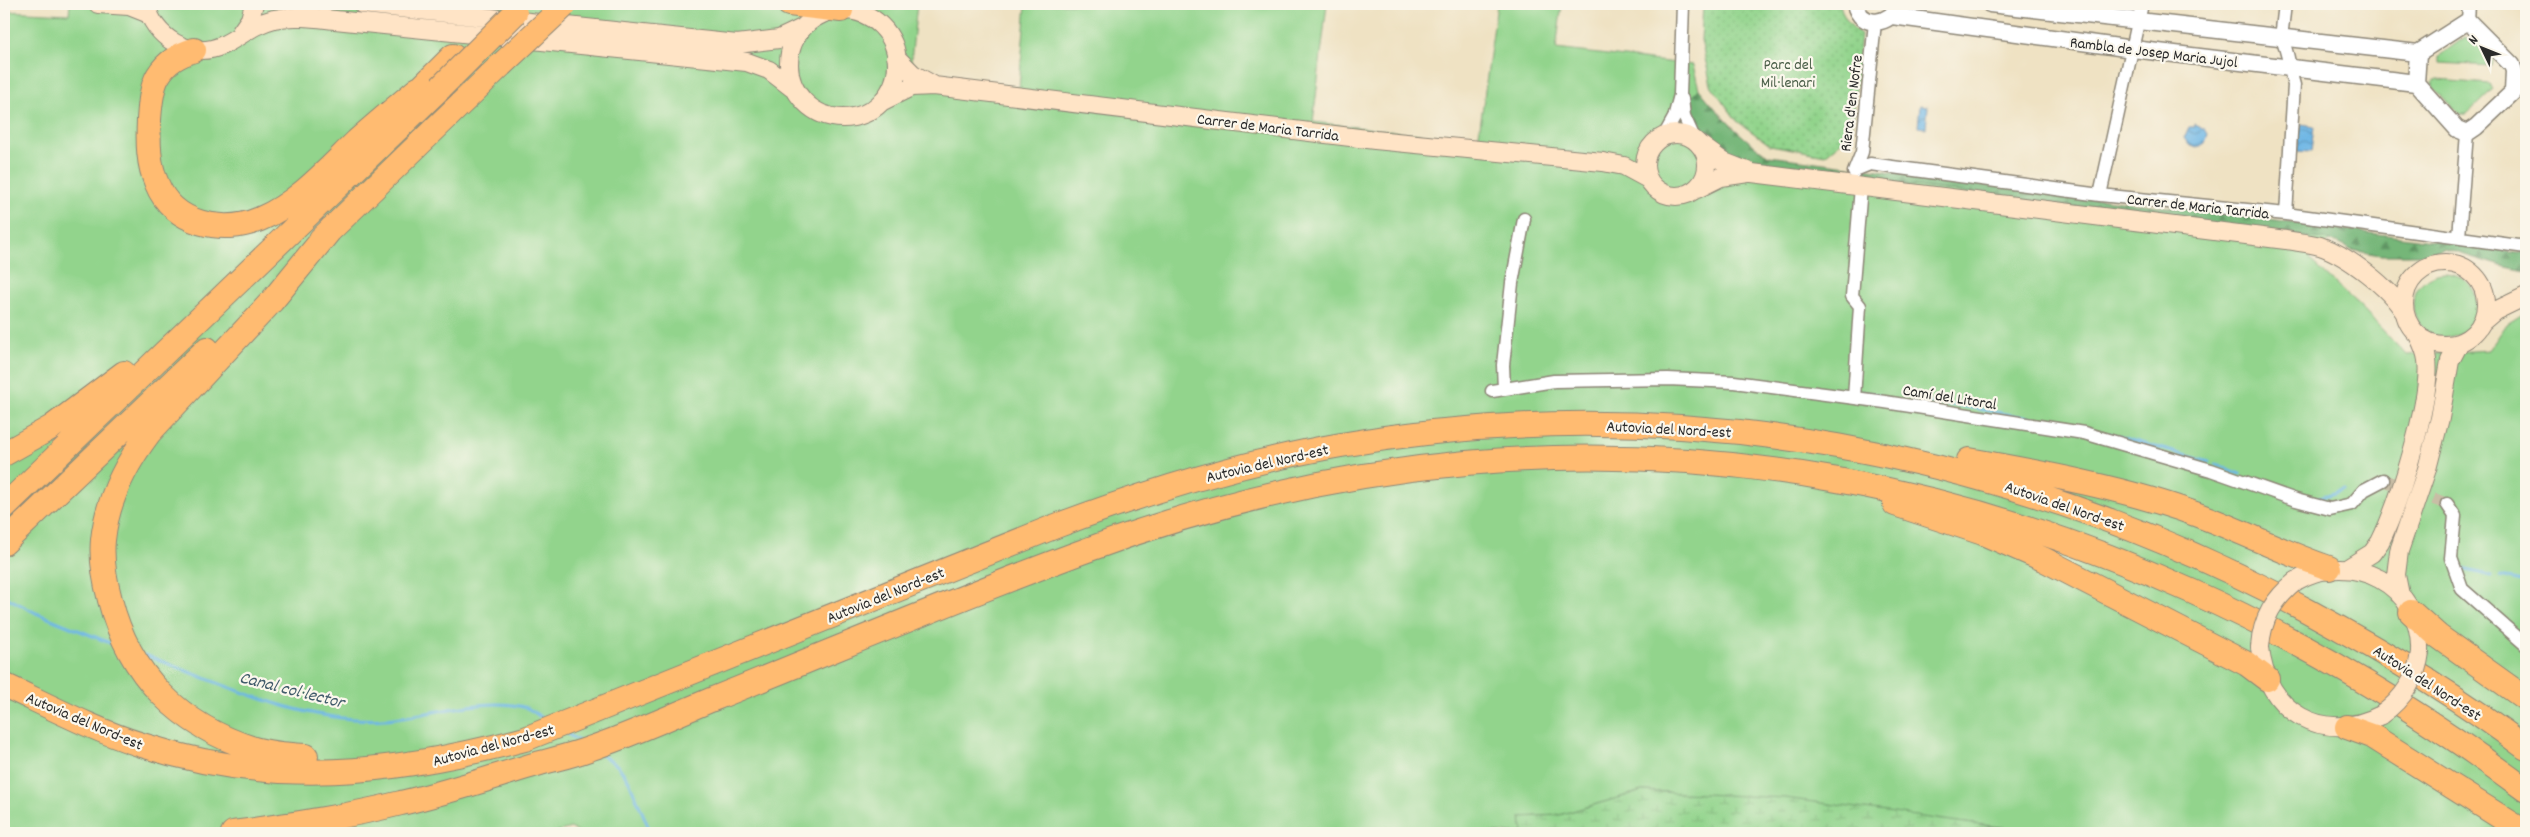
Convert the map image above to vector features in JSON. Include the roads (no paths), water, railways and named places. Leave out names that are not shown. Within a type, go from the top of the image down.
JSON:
[{"type":"highway","points":[[789,4],[841,10]]},
{"type":"highway","points":[[4,543],[565,5]]},
{"type":"highway","points":[[4,454],[52,427],[105,389],[131,367],[320,187],[435,84],[454,56],[515,7]]},
{"type":"highway","points":[[4,507],[515,7]]},
{"type":"highway","points":[[194,50],[172,60],[158,76],[150,109],[149,154],[157,186],[170,203],[191,219],[217,227],[251,223],[280,209],[435,84]]},
{"type":"highway","points":[[331,229],[272,301],[149,433],[126,467],[113,496],[103,541],[106,588],[117,624],[132,657],[146,677],[163,696],[185,715],[218,734],[254,749],[312,757],[452,757]]},
{"type":"highway","name":"Autovia del Nord-est","points":[[4,684],[90,726],[142,745],[196,760],[232,767],[330,773],[394,768],[452,757],[525,738],[592,714],[1065,522],[1167,487],[1263,462],[1391,438],[1443,431],[1552,424],[1688,427],[1803,439],[1879,453],[1983,478],[2087,511],[2166,542],[2264,587],[2368,643],[2526,748]]},
{"type":"highway","points":[[1803,439],[1930,452],[2136,496],[2197,514],[2339,568]]},
{"type":"highway","name":"Autovia del Nord-est","points":[[233,833],[396,805],[523,774],[586,751],[1087,550],[1173,521],[1275,493],[1380,473],[1432,466],[1552,458],[1656,459],[1741,465],[1796,472],[1917,495],[1978,511],[2090,548],[2155,574],[2224,605],[2348,671],[2408,707],[2526,790]]},
{"type":"highway","points":[[1796,472],[1984,533],[2013,545],[2247,664],[2266,679]]},
{"type":"highway","points":[[2406,604],[2438,636],[2526,699]]},
{"type":"highway","points":[[2347,727],[2372,736],[2526,833]]},
{"type":"highway","points":[[326,833],[403,815],[523,774]]},
{"type":"main road","points":[[98,4],[148,9],[166,38],[184,48],[194,50],[208,50],[222,46],[241,32],[257,24],[287,17],[439,29],[747,62],[769,70],[795,90]]},
{"type":"main road","points":[[241,32],[250,19],[254,4]]},
{"type":"main road","points":[[362,4],[737,44],[779,39],[802,28],[817,17],[841,10],[860,13],[878,23],[890,38],[896,57],[894,81],[881,102]]},
{"type":"main road","points":[[802,28],[793,42],[789,58],[790,75],[795,90],[802,100],[814,110],[835,118],[852,117],[863,114],[881,102],[911,87],[934,86]]},
{"type":"main road","points":[[896,57],[913,74],[934,86]]},
{"type":"main road","name":"Carrer de Maria Tarrida","points":[[934,86],[1375,140],[1603,162],[1624,166],[1648,179]]},
{"type":"main road","points":[[1680,134],[1698,142],[1707,156],[1708,168],[1704,180],[1697,189],[1684,195],[1670,196],[1658,190],[1648,179],[1645,162],[1658,140],[1680,134]]},
{"type":"main road","name":"Carrer de Maria Tarrida","points":[[1603,162],[1630,156],[1658,140]]},
{"type":"main road","name":"Carrer de Maria Tarrida","points":[[1698,142],[1724,162],[1752,172]]},
{"type":"main road","name":"Carrer de Maria Tarrida","points":[[1697,189],[1721,177],[1752,172],[1855,181],[2306,243],[2329,250],[2376,280],[2392,294],[2404,312]]},
{"type":"main road","points":[[2376,280],[2390,281],[2417,273],[2435,264],[2453,264],[2468,270],[2481,284],[2497,294],[2523,297]]},
{"type":"main road","points":[[2339,568],[2372,553],[2380,542],[2409,461],[2420,420],[2427,372],[2424,349],[2418,335],[2409,325],[2404,312],[2406,291],[2417,273]]},
{"type":"main road","points":[[2481,284],[2486,303],[2481,323]]},
{"type":"main road","points":[[2418,335],[2438,345],[2460,342],[2472,334],[2494,311],[2523,297]]},
{"type":"main road","points":[[2406,604],[2375,576],[2339,568],[2318,570],[2296,581],[2280,594],[2269,611],[2263,627],[2260,647],[2266,679],[2277,696],[2296,714],[2321,725],[2347,727],[2366,723],[2382,715],[2395,704],[2410,685],[2417,669],[2420,652],[2419,636],[2406,604],[2397,561],[2427,468],[2440,418],[2450,361],[2460,342]]},
{"type":"street","points":[[1683,4],[1680,95],[1684,116],[1698,142]]},
{"type":"street","points":[[1855,4],[1863,18],[1875,22],[1882,22],[1896,10]]},
{"type":"street","name":"Rambla de Josep Maria Jujol","points":[[1990,4],[2026,6],[2138,21],[2418,53]]},
{"type":"street","points":[[2100,195],[2142,4]]},
{"type":"street","points":[[2285,4],[2280,38],[2286,45],[2288,66],[2294,85],[2286,214]]},
{"type":"street","points":[[2468,21],[2469,4]]},
{"type":"street","name":"Rambla de Josep Maria Jujol","points":[[1896,10],[2133,49],[2416,82]]},
{"type":"street","points":[[2466,133],[2457,129],[2416,82],[2418,53],[2468,21]]},
{"type":"street","points":[[2466,133],[2520,92],[2514,71],[2519,65],[2468,21]]},
{"type":"street","name":"Riera d'en Nofre","points":[[1854,398],[1860,306],[1852,296],[1855,181],[1862,152],[1875,22]]},
{"type":"street","points":[[1658,140],[1673,121],[1680,95]]},
{"type":"street","points":[[2459,237],[2466,133]]},
{"type":"street","points":[[1862,152],[1870,164]]},
{"type":"street","name":"Carrer de Maria Tarrida","points":[[1855,181],[1870,164],[2100,195],[2286,214],[2526,247]]},
{"type":"street","name":"Camí del Litoral","points":[[1524,220],[1512,283],[1503,365],[1498,390],[1554,381],[1668,379],[1734,382],[1854,398],[2084,433],[2211,470],[2296,500],[2330,509],[2352,504],[2364,490],[2384,480]]},
{"type":"street","points":[[2447,504],[2454,516],[2451,558],[2462,588],[2526,645]]},
{"type":"water","points":[[1920,105],[1928,106],[1926,128],[1918,127]]},
{"type":"water","points":[[2194,124],[2205,129],[2208,134],[2205,143],[2197,148],[2189,145],[2184,138],[2189,127],[2194,127]]},
{"type":"water","points":[[2301,124],[2314,126],[2311,152],[2297,151]]},
{"type":"waterway","points":[[1861,392],[1878,395]]},
{"type":"waterway","points":[[1922,402],[1962,406],[2051,422]]},
{"type":"waterway","points":[[2109,434],[2209,462]]},
{"type":"waterway","points":[[2216,464],[2240,474]]},
{"type":"waterway","points":[[2314,499],[2344,490]]},
{"type":"waterway","points":[[2459,568],[2491,576]]},
{"type":"waterway","points":[[2500,577],[2526,583]]},
{"type":"waterway","name":"Canal col·lector","points":[[4,596],[36,613],[115,645]]},
{"type":"waterway","name":"Canal col·lector","points":[[145,655],[232,689],[293,709],[323,715],[354,719],[384,719],[493,704],[527,708],[546,720]]},
{"type":"waterway","name":"Canal col·lector","points":[[566,733],[580,742]]},
{"type":"waterway","name":"Canal col·lector","points":[[600,754],[618,766],[629,781],[651,833]]},
{"type":"tunnel","points":[[2383,480],[2447,504]]},
{"type":"park label","name":"Parc del Mil·lenari","points":[[1788,72]]}]
